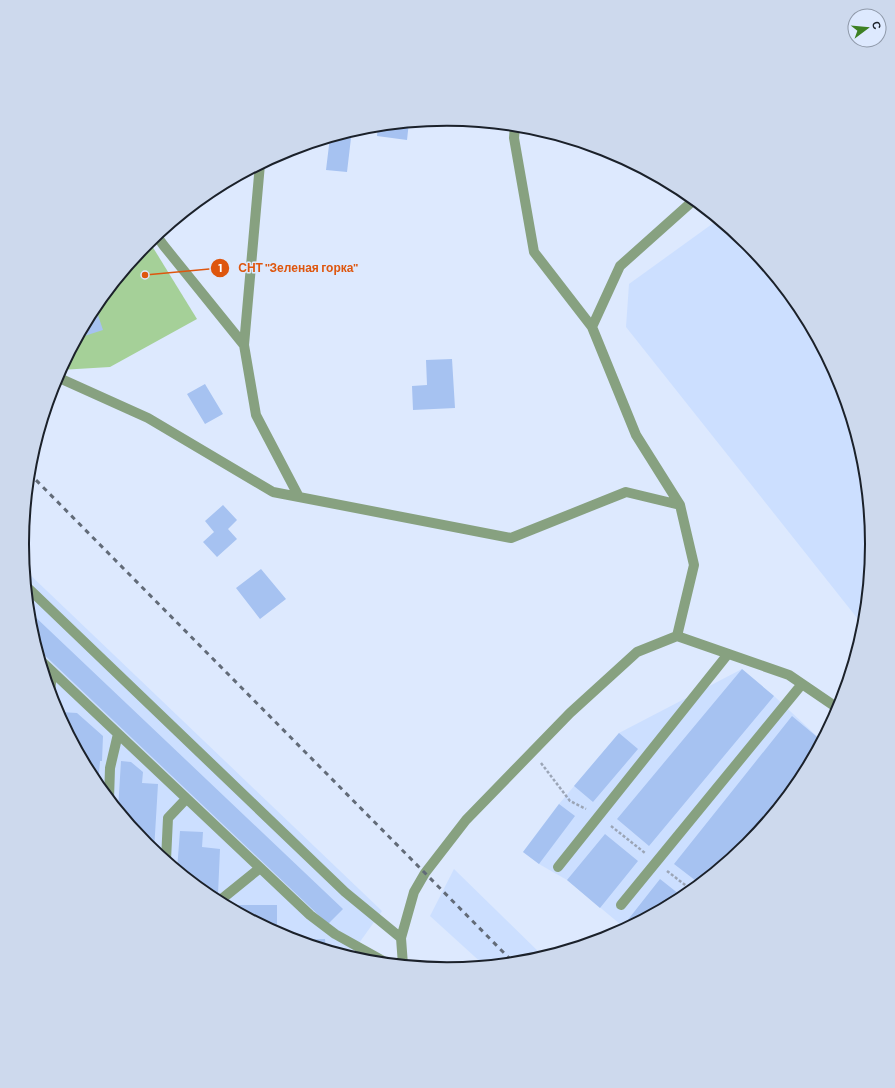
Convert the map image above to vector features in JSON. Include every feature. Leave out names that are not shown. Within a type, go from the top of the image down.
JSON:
[{"type":"street","points":[[515,131],[514,138],[534,252],[592,327],[636,434],[680,505],[694,565],[677,636]]},
{"type":"street","points":[[259,170],[244,345],[256,415],[299,497]]},
{"type":"street","points":[[592,327],[620,266],[690,203]]},
{"type":"street","points":[[160,240],[244,345]]},
{"type":"street","points":[[63,380],[148,418],[273,492],[511,538],[626,492],[680,505]]},
{"type":"street","points":[[32,592],[345,892],[401,938]]},
{"type":"street","points":[[403,960],[401,938],[414,892],[425,873],[466,820],[570,713],[637,652],[677,636],[789,675],[833,705]]},
{"type":"street","points":[[558,867],[728,654]]},
{"type":"street","points":[[48,668],[310,915],[334,934],[371,955]]},
{"type":"street","points":[[51,680],[52,672]]},
{"type":"street","points":[[621,905],[802,684]]},
{"type":"street","points":[[109,791],[110,768],[118,734]]},
{"type":"street","points":[[166,854],[168,818],[186,799]]},
{"type":"street","points":[[224,897],[260,868]]},
{"type":"shaded area","points":[[715,222],[743,248],[780,289],[810,335],[823,359],[844,409],[852,436],[858,462],[865,517],[865,571],[859,620],[626,327],[629,284]]},
{"type":"shaded area","points":[[30,575],[382,911],[353,951],[313,940],[287,931],[262,919],[215,892],[172,859],[152,840],[115,799],[85,753],[72,729],[51,679],[43,652],[37,626]]},
{"type":"shaded area","points":[[742,669],[774,696],[818,738],[780,799],[743,840],[723,859],[680,892],[621,925],[567,880],[539,864],[523,852],[559,804],[619,733]]},
{"type":"shaded area","points":[[454,869],[539,952],[480,961],[430,916]]},
{"type":"green space","points":[[153,247],[197,319],[110,367],[67,370],[85,335],[115,289]]},
{"type":"building","points":[[408,127],[407,140],[377,136],[377,132]]},
{"type":"building","points":[[351,138],[347,172],[326,170],[329,143]]},
{"type":"building","points":[[98,314],[103,330],[85,336]]},
{"type":"building","points":[[452,359],[455,408],[413,410],[412,386],[427,385],[426,360]]},
{"type":"building","points":[[205,384],[223,414],[205,424],[187,394]]},
{"type":"building","points":[[223,505],[237,520],[228,529],[237,539],[217,557],[203,542],[214,532],[205,521]]},
{"type":"building","points":[[261,569],[286,599],[260,619],[236,588]]},
{"type":"building","points":[[36,617],[343,909],[328,924],[44,654]]},
{"type":"building","points":[[742,669],[774,696],[649,846],[617,819]]},
{"type":"building","points":[[65,712],[77,713],[103,736],[102,761],[100,761],[99,775],[85,753]]},
{"type":"building","points":[[792,716],[818,738],[780,799],[743,840],[723,859],[696,881],[674,864]]},
{"type":"building","points":[[619,733],[638,749],[593,802],[574,786]]},
{"type":"building","points":[[121,761],[131,762],[143,772],[142,783],[158,784],[155,842],[133,820],[118,803]]},
{"type":"building","points":[[559,804],[575,816],[539,864],[523,852]]},
{"type":"building","points":[[180,831],[203,832],[202,847],[220,849],[218,894],[193,876],[178,863]]},
{"type":"building","points":[[605,834],[638,861],[600,908],[567,880]]},
{"type":"building","points":[[660,879],[678,893],[657,906],[626,922]]},
{"type":"building","points":[[236,905],[277,905],[277,926]]},
{"type":"building","points":[[311,939],[325,939],[325,944],[313,940]]},
{"type":"railway","points":[[35,479],[509,958]]},
{"type":"place","name":"СНТ \"Зеленая горка\"","points":[[145,275]]}]
